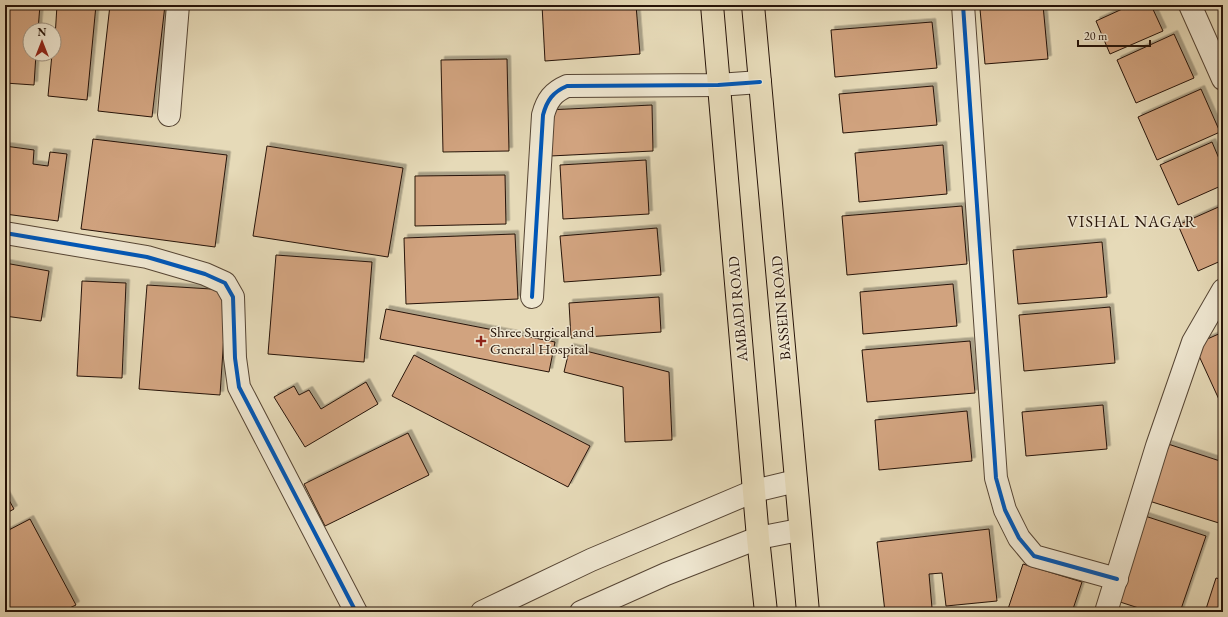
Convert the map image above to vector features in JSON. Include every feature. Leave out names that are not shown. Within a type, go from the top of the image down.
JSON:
[{"type":"main road","name":"AMBADI ROAD","points":[[712,5],[758,538],[766,612]]},
{"type":"main road","name":"BASSEIN ROAD","points":[[753,5],[796,482],[799,530],[808,612]]},
{"type":"street","points":[[169,115],[178,5]]},
{"type":"street","points":[[963,5],[996,478],[1005,510],[1019,538],[1034,556],[1117,579]]},
{"type":"street","points":[[1190,5],[1223,79]]},
{"type":"street","points":[[532,297],[543,115],[546,103],[556,90],[568,86],[760,82]]},
{"type":"street","points":[[5,233],[147,257],[205,274],[225,283],[233,297],[235,358],[240,387],[356,612]]},
{"type":"street","points":[[1106,612],[1157,446],[1193,342],[1223,290]]},
{"type":"street","points":[[482,612],[591,560],[754,491],[796,482]]},
{"type":"street","points":[[581,612],[666,574],[758,538],[799,530]]},
{"type":"building","points":[[5,5],[40,5],[39,22],[22,22],[22,62],[35,62],[34,85],[5,83]]},
{"type":"building","points":[[57,5],[96,5],[87,100],[48,96],[51,62],[62,62],[62,22],[56,22]]},
{"type":"building","points":[[110,5],[165,5],[152,117],[98,111]]},
{"type":"building","points":[[542,5],[636,5],[640,54],[545,61]]},
{"type":"building","points":[[827,5],[857,5],[827,8]]},
{"type":"building","points":[[1043,5],[1048,59],[985,64],[980,9]]},
{"type":"building","points":[[1131,5],[1151,5],[1163,31],[1110,54],[1096,21]]},
{"type":"building","points":[[932,22],[937,68],[835,77],[831,30]]},
{"type":"building","points":[[1174,34],[1194,78],[1136,103],[1117,60]]},
{"type":"building","points":[[507,59],[509,151],[443,152],[441,60]]},
{"type":"building","points":[[933,86],[937,125],[843,133],[839,94]]},
{"type":"building","points":[[1201,89],[1220,132],[1157,160],[1138,117]]},
{"type":"building","points":[[652,105],[653,151],[550,156],[547,110]]},
{"type":"building","points":[[93,139],[227,155],[215,247],[81,229]]},
{"type":"building","points":[[1212,142],[1223,168],[1223,185],[1178,205],[1160,165]]},
{"type":"building","points":[[943,145],[947,194],[859,202],[855,153]]},
{"type":"building","points":[[5,146],[34,150],[33,164],[48,166],[50,152],[67,154],[58,221],[5,214]]},
{"type":"building","points":[[267,146],[403,168],[388,257],[253,236]]},
{"type":"building","points":[[646,160],[649,214],[563,219],[560,165]]},
{"type":"building","points":[[505,175],[506,224],[415,226],[415,176]]},
{"type":"building","points":[[1223,205],[1223,260],[1198,271],[1178,225]]},
{"type":"building","points":[[962,206],[967,264],[847,275],[842,216]]},
{"type":"building","points":[[657,228],[661,275],[564,282],[560,236]]},
{"type":"building","points":[[515,234],[518,299],[406,304],[404,238]]},
{"type":"building","points":[[1102,242],[1107,297],[1018,304],[1013,250]]},
{"type":"building","points":[[276,255],[372,262],[364,362],[268,354]]},
{"type":"building","points":[[5,263],[49,271],[41,321],[5,316]]},
{"type":"building","points":[[82,281],[126,283],[122,378],[77,376]]},
{"type":"building","points":[[953,284],[957,326],[863,334],[860,292]]},
{"type":"building","points":[[147,285],[227,290],[220,395],[139,389]]},
{"type":"building","points":[[659,297],[661,332],[571,338],[569,303]]},
{"type":"building","points":[[1110,307],[1115,363],[1024,371],[1019,315]]},
{"type":"building","points":[[386,309],[555,342],[549,372],[380,339]]},
{"type":"building","points":[[1223,332],[1223,405],[1222,406],[1194,345]]},
{"type":"building","points":[[970,341],[975,393],[867,402],[862,350]]},
{"type":"building","points":[[570,347],[669,372],[672,440],[625,442],[623,387],[564,372]]},
{"type":"building","points":[[414,355],[590,446],[568,487],[392,396]]},
{"type":"building","points":[[366,382],[378,404],[305,447],[274,397],[294,386],[299,395],[309,390],[321,409]]},
{"type":"building","points":[[1103,405],[1107,449],[1026,456],[1022,412]]},
{"type":"building","points":[[967,411],[972,461],[879,470],[875,420]]},
{"type":"building","points":[[408,433],[429,475],[325,526],[304,484]]},
{"type":"building","points":[[1165,443],[1223,462],[1222,524],[1146,500]]},
{"type":"building","points":[[5,493],[14,509],[5,514]]},
{"type":"building","points":[[1145,516],[1206,536],[1180,612],[1151,612],[1117,601]]},
{"type":"building","points":[[30,519],[76,605],[61,612],[5,612],[5,532]]},
{"type":"building","points":[[989,529],[997,601],[946,606],[942,573],[929,574],[932,608],[885,612],[877,542]]},
{"type":"building","points":[[1023,564],[1082,582],[1072,612],[1007,612]]},
{"type":"building","points":[[1216,578],[1223,580],[1223,612],[1205,612]]},
{"type":"cycle path","points":[[963,5],[996,478],[1005,510],[1019,538],[1034,556],[1117,579]]},
{"type":"cycle path","points":[[532,297],[543,115],[546,105],[554,94],[567,86],[718,85],[760,82]]},
{"type":"cycle path","points":[[5,233],[147,257],[205,274],[225,283],[233,297],[235,358],[239,387],[356,612]]},
{"type":"place","name":"Shree Surgical and General Hospital","points":[[481,341]]},
{"type":"district","name":"VISHAL NAGAR","points":[[1132,221]]}]
